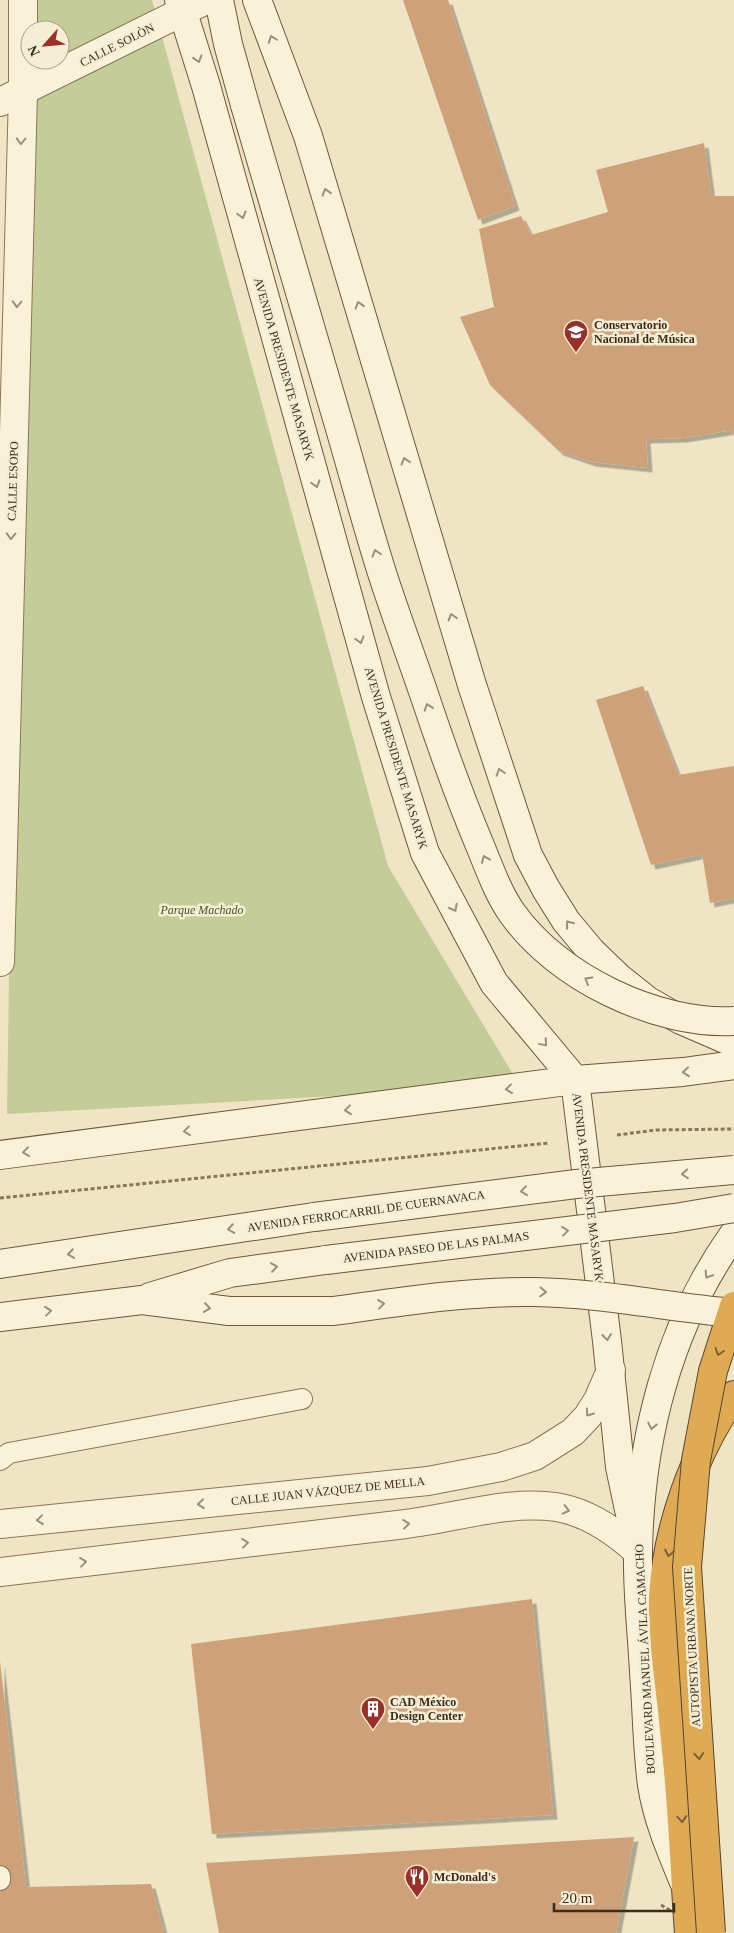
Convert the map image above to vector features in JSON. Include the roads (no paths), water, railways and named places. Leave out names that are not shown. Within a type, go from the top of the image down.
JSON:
[{"type":"highway","name":"AUTOPISTA URBANA NORTE","points":[[711,1933],[687,1567],[696,1460],[713,1371],[734,1306]]},
{"type":"highway","name":"BOULEVARD MANUEL ÁVILA CAMACHO","points":[[689,1933],[683,1824],[664,1638],[663,1597],[668,1556],[680,1508],[698,1460],[714,1428],[734,1395]]},
{"type":"street","name":"CALLE ESOPO","points":[[0,962],[11,98],[23,0]]},
{"type":"street","points":[[219,0],[228,44],[245,105],[383,574],[458,793],[500,892],[512,913],[528,933],[569,969],[593,984],[647,1008],[674,1016],[703,1021],[734,1021]]},
{"type":"street","points":[[257,0],[308,136],[472,685],[528,854],[546,889],[566,921],[591,951],[619,978],[648,1001],[681,1020],[734,1043]]},
{"type":"street","name":"CALLE SOLÒN","points":[[11,98],[189,4]]},
{"type":"street","name":"AVENIDA PRESIDENTE MASARYK","points":[[189,4],[206,86],[376,697],[425,854],[494,983],[575,1080],[620,1467],[638,1552]]},
{"type":"street","points":[[0,1155],[575,1080],[683,1072],[734,1065]]},
{"type":"street","name":"AVENIDA FERROCARRIL DE CUERNAVACA","points":[[0,1264],[314,1217],[576,1184],[734,1170]]},
{"type":"street","name":"AVENIDA PASEO DE LAS PALMAS","points":[[142,1300],[230,1273],[665,1219],[734,1208]]},
{"type":"street","name":"BOULEVARD MANUEL ÁVILA CAMACHO","points":[[686,1888],[665,1834],[652,1786],[638,1552],[640,1504],[646,1456],[658,1400],[674,1345],[697,1292],[734,1234]]},
{"type":"street","points":[[0,1317],[142,1300],[229,1311],[333,1311],[484,1293],[534,1292],[588,1294],[701,1310],[734,1312]]},
{"type":"street","name":"CALLE JUAN VÁZQUEZ DE MELLA","points":[[0,1524],[428,1481],[501,1467],[535,1456],[555,1445],[572,1432],[588,1416],[598,1400],[610,1370]]},
{"type":"street","points":[[428,1481],[433,1521]]},
{"type":"street","points":[[0,1572],[433,1521],[522,1505],[556,1508],[578,1513],[604,1525],[622,1537],[638,1552]]},
{"type":"lane","points":[[0,1460],[9,1453],[302,1399]]},
{"type":"place","name":"Conservatorio Nacional de Música","points":[[576,353]]},
{"type":"place","name":"CAD México Design Center","points":[[373,1730]]},
{"type":"place","name":"McDonald's","points":[[417,1898]]},
{"type":"park label","name":"Parque Machado","points":[[202,910]]}]
